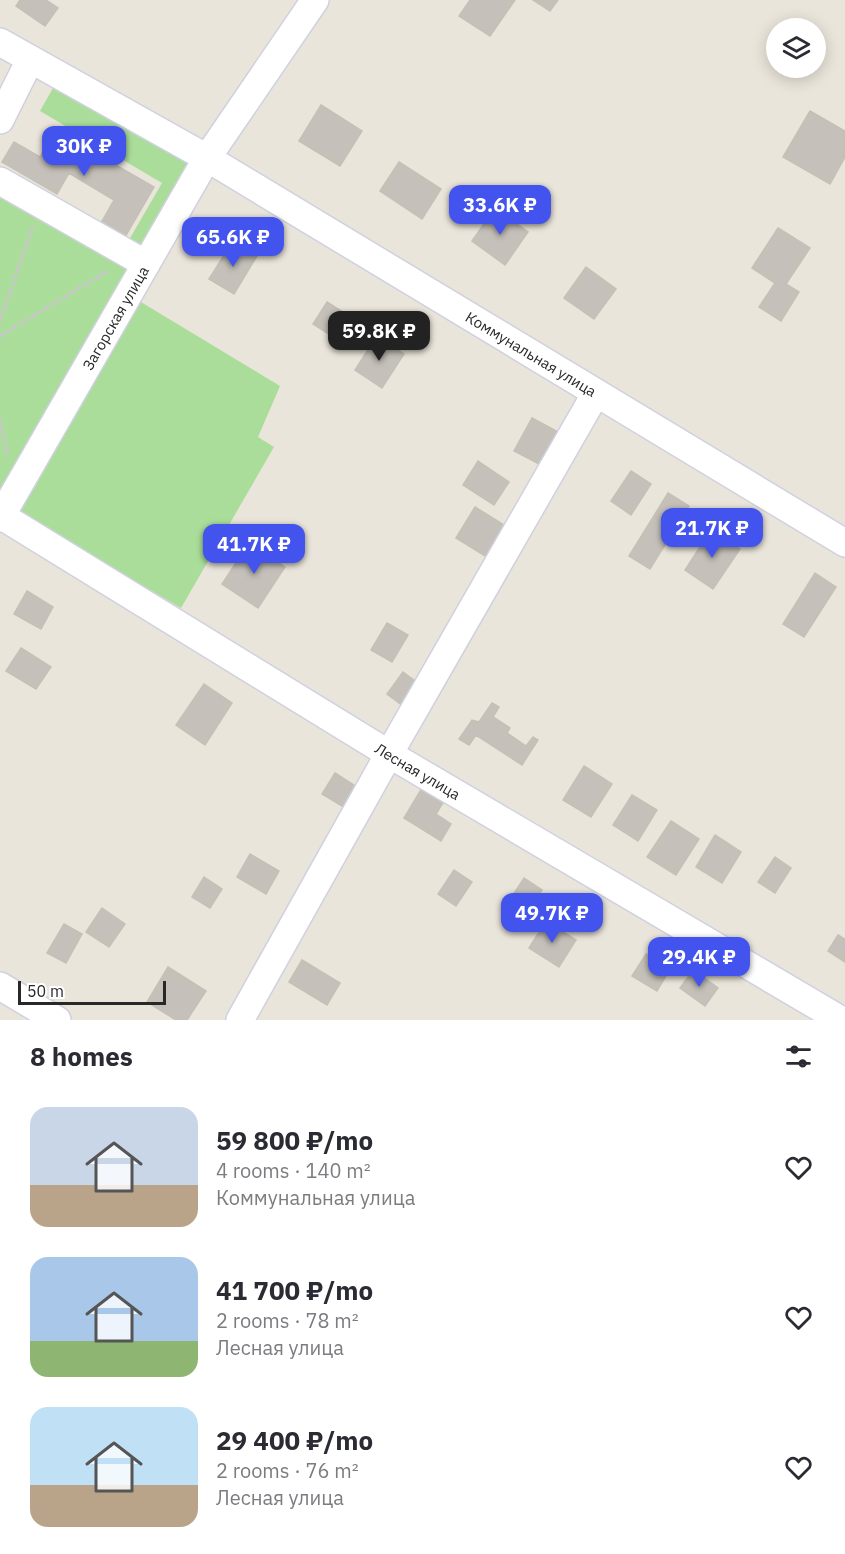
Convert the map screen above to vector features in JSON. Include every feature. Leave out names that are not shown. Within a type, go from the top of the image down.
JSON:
[{"type":"street","name":"Загорская улица","points":[[0,516],[140,260],[315,0]]},
{"type":"street","name":"Коммунальная улица","points":[[0,42],[207,158],[845,543]]},
{"type":"street","points":[[0,120],[30,60]]},
{"type":"street","points":[[0,180],[140,260]]},
{"type":"street","points":[[240,1020],[596,393]]},
{"type":"street","name":"Лесная улица","points":[[0,516],[389,754],[841,1020]]},
{"type":"street","points":[[0,986],[57,1020]]},
{"type":"path","points":[[0,321],[40,202]]},
{"type":"path","points":[[0,336],[140,260]]},
{"type":"green space","points":[[58,79],[194,158],[140,253],[126,245],[162,183],[40,111]]},
{"type":"green space","points":[[0,186],[135,262],[0,501]]},
{"type":"green space","points":[[136,299],[280,386],[258,437],[274,447],[181,608],[13,510]]},
{"type":"building","points":[[20,0],[46,0],[58,8],[45,26],[16,6]]},
{"type":"building","points":[[470,0],[515,0],[490,36],[459,16]]},
{"type":"building","points":[[533,0],[558,0],[550,11]]},
{"type":"building","points":[[321,105],[362,131],[340,166],[299,141]]},
{"type":"building","points":[[810,111],[845,131],[845,157],[830,184],[783,157]]},
{"type":"building","points":[[55,130],[154,187],[125,237],[101,223],[114,200],[69,173],[57,194],[2,162],[14,142],[40,157]]},
{"type":"building","points":[[399,162],[441,189],[422,219],[380,191]]},
{"type":"building","points":[[495,208],[528,232],[505,265],[472,241]]},
{"type":"building","points":[[778,228],[810,248],[786,284],[799,292],[781,321],[759,307],[775,283],[752,268]]},
{"type":"building","points":[[233,241],[257,256],[234,294],[209,279]]},
{"type":"building","points":[[586,267],[616,289],[594,319],[564,298]]},
{"type":"building","points":[[327,302],[349,316],[335,338],[313,324]]},
{"type":"building","points":[[376,337],[404,354],[382,388],[355,370]]},
{"type":"building","points":[[532,418],[560,433],[543,466],[514,451]]},
{"type":"building","points":[[478,461],[509,482],[494,505],[463,485]]},
{"type":"building","points":[[631,471],[651,484],[631,515],[611,501]]},
{"type":"building","points":[[668,493],[689,506],[650,569],[629,556]]},
{"type":"building","points":[[475,507],[509,528],[490,559],[456,538]]},
{"type":"building","points":[[711,530],[740,549],[713,589],[685,570]]},
{"type":"building","points":[[249,543],[285,567],[258,608],[222,584]]},
{"type":"building","points":[[815,573],[836,587],[804,637],[783,624]]},
{"type":"building","points":[[27,591],[53,607],[41,629],[14,614]]},
{"type":"building","points":[[387,623],[408,635],[392,662],[371,650]]},
{"type":"building","points":[[21,648],[51,667],[36,689],[6,671]]},
{"type":"building","points":[[403,672],[419,684],[403,706],[387,694]]},
{"type":"building","points":[[204,684],[232,703],[205,745],[176,725]]},
{"type":"building","points":[[492,703],[499,707],[493,717],[510,728],[507,733],[526,746],[533,737],[538,740],[522,765],[476,735],[469,745],[459,739],[472,720],[479,722]]},
{"type":"building","points":[[584,766],[612,784],[591,817],[563,800]]},
{"type":"building","points":[[335,773],[360,789],[347,809],[322,794]]},
{"type":"building","points":[[422,788],[444,801],[436,814],[451,824],[441,841],[404,818]]},
{"type":"building","points":[[632,795],[657,810],[638,841],[613,825]]},
{"type":"building","points":[[671,821],[699,839],[676,875],[647,857]]},
{"type":"building","points":[[715,835],[741,852],[722,883],[696,867]]},
{"type":"building","points":[[250,854],[279,871],[266,894],[237,877]]},
{"type":"building","points":[[775,857],[791,868],[775,893],[758,882]]},
{"type":"building","points":[[454,870],[472,882],[456,906],[438,894]]},
{"type":"building","points":[[204,877],[222,889],[210,908],[192,897]]},
{"type":"building","points":[[524,878],[542,890],[528,910],[511,898]]},
{"type":"building","points":[[102,908],[125,924],[109,947],[86,932]]},
{"type":"building","points":[[546,921],[576,940],[559,967],[529,948]]},
{"type":"building","points":[[64,924],[82,934],[66,963],[47,953]]},
{"type":"building","points":[[838,935],[845,939],[845,962],[828,951]]},
{"type":"building","points":[[646,954],[670,969],[657,991],[632,976]]},
{"type":"building","points":[[302,960],[340,983],[327,1005],[289,982]]},
{"type":"building","points":[[168,967],[206,991],[187,1020],[176,1020],[147,1002]]},
{"type":"building","points":[[693,970],[718,988],[705,1006],[680,988]]}]
